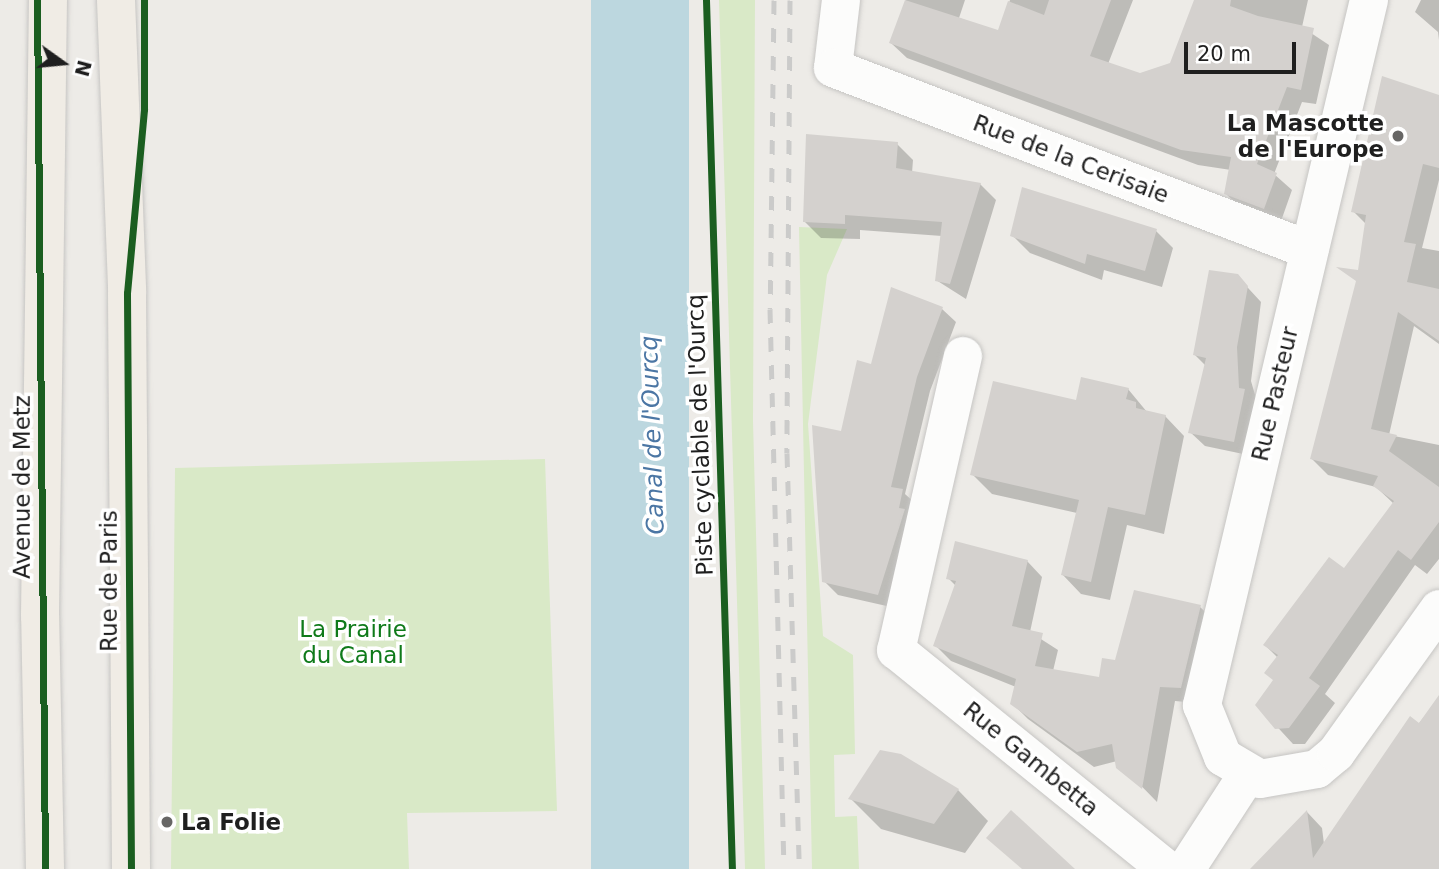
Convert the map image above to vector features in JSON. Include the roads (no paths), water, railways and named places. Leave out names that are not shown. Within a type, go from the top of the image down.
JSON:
[{"type":"main road","name":"Avenue de Metz","points":[[45,869],[40,615],[48,0]]},
{"type":"main road","name":"Rue de Paris","points":[[116,0],[127,293],[131,869]]},
{"type":"street","name":"Rue de la Cerisaie","points":[[841,0],[833,68],[1308,250]]},
{"type":"street","name":"Rue Pasteur","points":[[1247,775],[1223,757],[1202,705],[1369,0]]},
{"type":"street","name":"Rue Gambetta","points":[[963,356],[896,650],[1166,869]]},
{"type":"street","points":[[1186,869],[1247,775],[1302,775],[1336,753],[1439,609]]},
{"type":"water","name":"Canal de l'Ourcq","points":[[591,0],[689,0],[689,869],[591,869]]},
{"type":"railway","points":[[774,0],[770,309],[784,869]]},
{"type":"railway","points":[[790,0],[787,453],[799,869]]},
{"type":"place","name":"La Mascotte de l'Europe","points":[[1398,136]]},
{"type":"place","name":"La Folie","points":[[167,822]]},
{"type":"park label","name":"La Prairie du Canal","points":[[353,642]]}]
